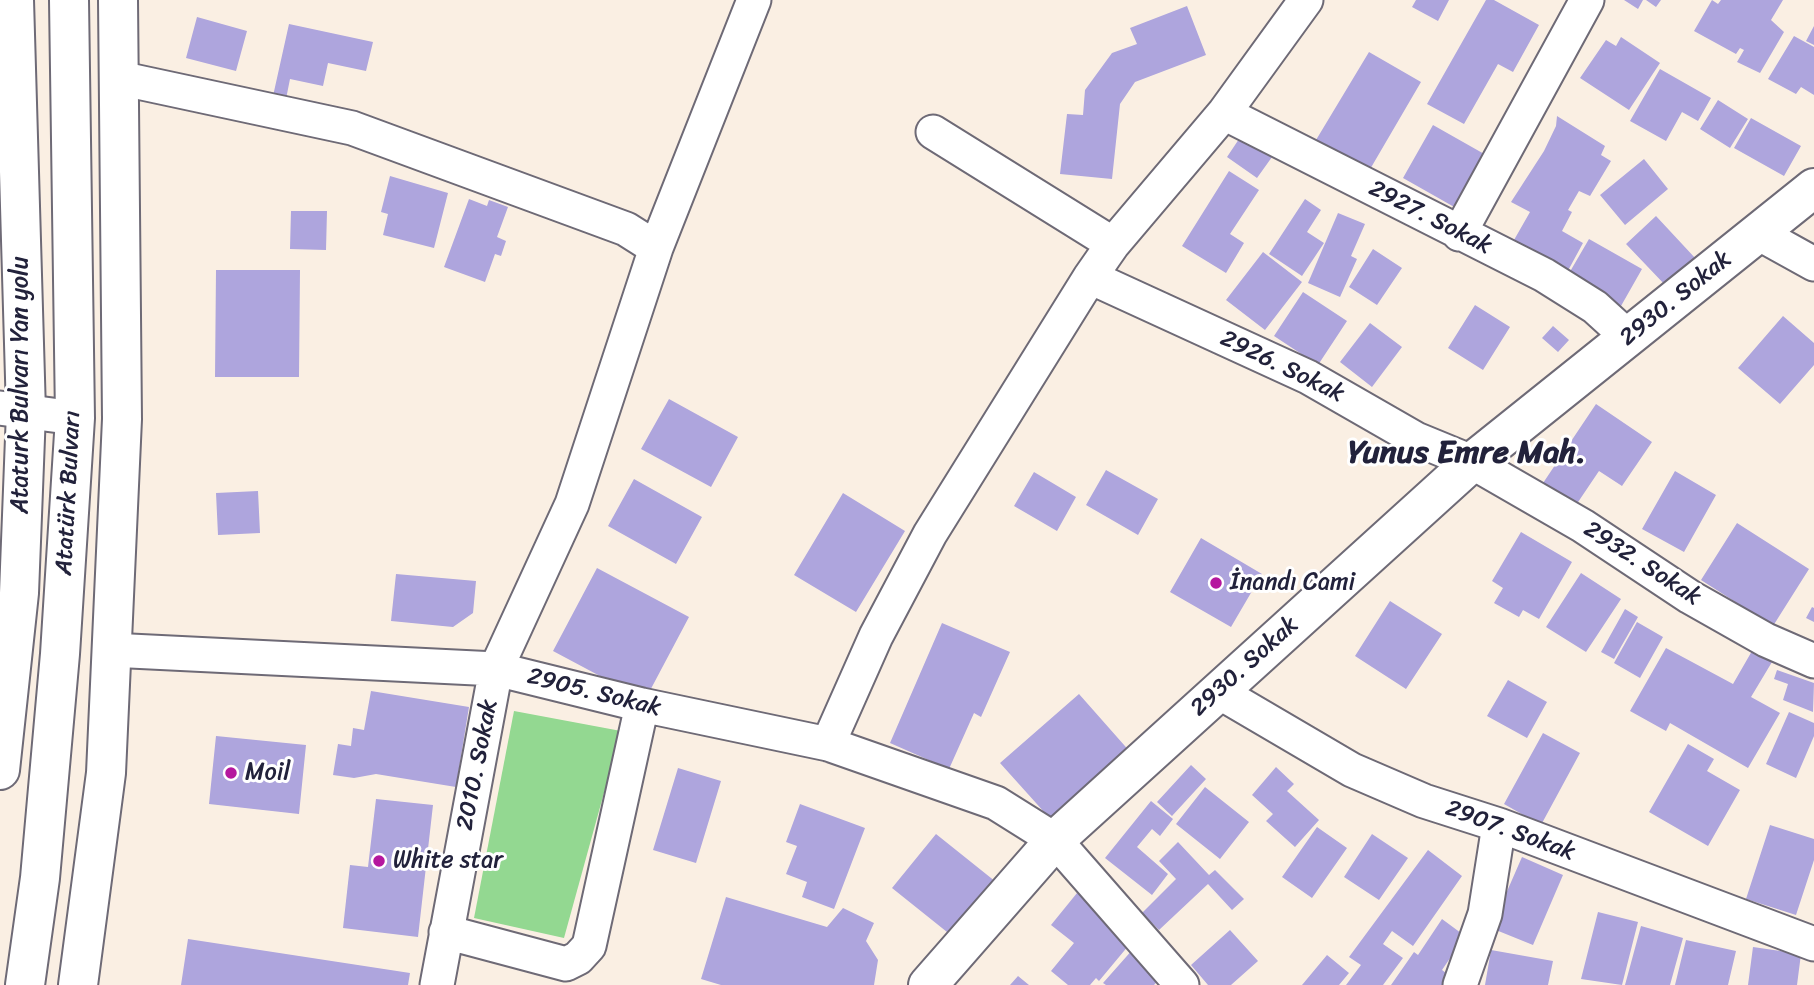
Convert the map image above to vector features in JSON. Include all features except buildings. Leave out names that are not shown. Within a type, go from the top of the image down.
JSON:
[{"type":"main road","name":"Ataturk Bulvarı Yan yolu","points":[[0,770],[19,593],[13,410],[14,0]]},
{"type":"main road","name":"Atatürk Bulvarı","points":[[25,985],[40,878],[60,654],[75,418],[69,0]]},
{"type":"main road","name":"Atatürk Bulvarı","points":[[78,985],[106,773],[122,419],[118,0]]},
{"type":"main road","name":"2930. Sokak","points":[[928,985],[1055,840],[1472,462],[1814,188]]},
{"type":"street","name":"2010. Sokak","points":[[437,985],[496,669],[572,505],[656,248],[754,0]]},
{"type":"street","points":[[1459,234],[1587,0]]},
{"type":"street","points":[[828,744],[876,636],[930,534],[1090,277],[1113,244],[1224,113],[1290,5]]},
{"type":"street","points":[[119,78],[352,128],[626,229],[656,248]]},
{"type":"street","name":"2927. Sokak","points":[[1224,113],[1544,275],[1595,307],[1628,337]]},
{"type":"street","points":[[933,132],[1113,244]]},
{"type":"street","points":[[1758,233],[1814,264]]},
{"type":"street","name":"2926. Sokak","points":[[1090,277],[1308,377],[1416,439],[1472,462]]},
{"type":"street","points":[[13,410],[75,418]]},
{"type":"street","name":"2932. Sokak","points":[[1472,462],[1583,526],[1690,597],[1766,640],[1814,661]]},
{"type":"street","name":"2905. Sokak","points":[[110,650],[496,669],[642,705],[828,744],[996,803],[1055,840],[1182,985]]},
{"type":"street","name":"2907. Sokak","points":[[1219,692],[1352,770],[1424,801],[1499,825],[1814,943]]},
{"type":"street","points":[[446,932],[566,964],[578,958],[589,946],[642,705]]},
{"type":"street","points":[[1460,985],[1485,914],[1499,825]]},
{"type":"green space","points":[[514,711],[621,731],[564,938],[474,918]]},
{"type":"place","name":"İnandı Cami","points":[[1216,583]]},
{"type":"place","name":"Moil","points":[[231,773]]},
{"type":"place","name":"White star","points":[[379,861]]},
{"type":"district","name":"Yunus Emre Mah.","points":[[1467,454]]}]
